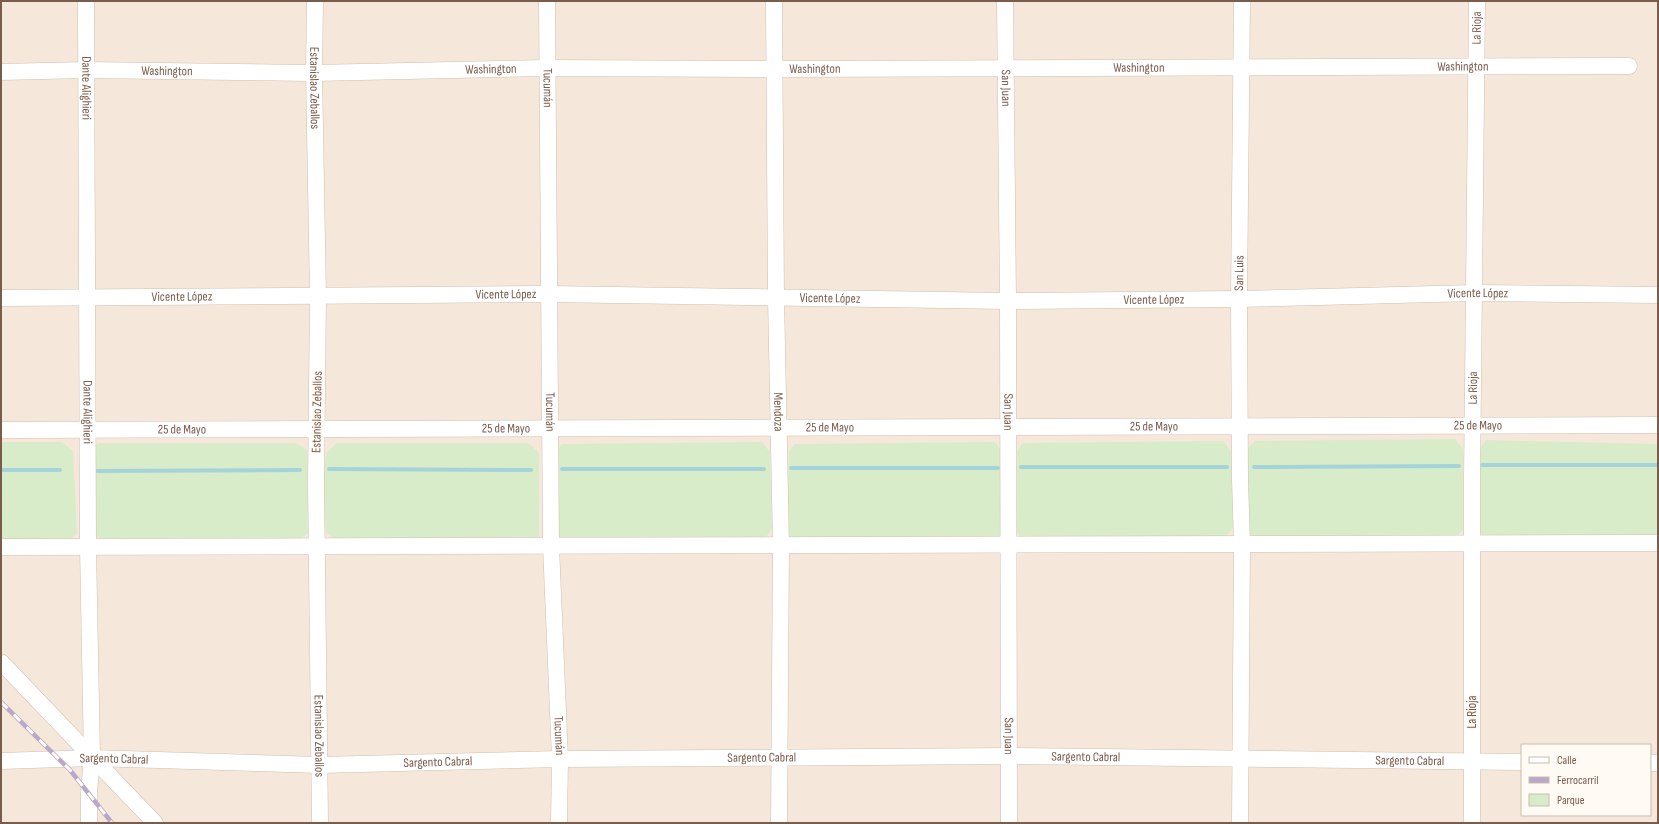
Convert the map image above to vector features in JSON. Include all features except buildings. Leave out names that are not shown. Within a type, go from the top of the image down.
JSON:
[{"type":"street","name":"Dante Alighieri","points":[[86,1],[88,547],[92,758],[89,793],[89,823]]},
{"type":"street","name":"Estanislao Zeballos","points":[[315,1],[314,73],[318,297],[316,429],[320,823]]},
{"type":"street","name":"Tucumán","points":[[547,1],[551,546],[560,759],[559,823]]},
{"type":"street","name":"Mendoza","points":[[774,1],[776,298],[780,428],[781,545],[778,758],[779,823]]},
{"type":"street","name":"San Juan","points":[[1005,1],[1008,301],[1009,823]]},
{"type":"street","name":"San Luis","points":[[1240,823],[1242,544],[1238,299],[1243,68],[1242,1]]},
{"type":"street","name":"La Rioja","points":[[1472,823],[1472,544],[1477,1]]},
{"type":"street","name":"Washington","points":[[1,72],[86,70],[314,73],[547,68],[1006,69],[1629,66]]},
{"type":"street","name":"Vicente López","points":[[1,298],[318,297],[548,294],[1008,301],[1238,299],[1475,293],[1658,295]]},
{"type":"street","name":"25 de Mayo","points":[[1,430],[1658,425]]},
{"type":"street","points":[[1,547],[1658,543]]},
{"type":"street","points":[[1,662],[155,823]]},
{"type":"street","name":"Sargento Cabral","points":[[1,761],[92,758],[320,765],[560,759],[1009,756],[1521,762]]},
{"type":"shaded area","points":[[1,1],[1658,1],[1658,823],[1,823]]},
{"type":"green space","points":[[1455,439],[1463,449],[1463,530],[1453,539],[1254,537],[1246,529],[1248,448],[1255,441]]},
{"type":"green space","points":[[1486,440],[1658,444],[1658,541],[1485,538],[1478,528],[1480,448]]},
{"type":"green space","points":[[1223,441],[1231,451],[1233,528],[1224,539],[1022,539],[1015,531],[1017,451],[1023,443]]},
{"type":"green space","points":[[1,442],[62,442],[73,451],[77,534],[68,540],[1,541]]},
{"type":"green space","points":[[762,442],[770,452],[772,529],[764,540],[562,540],[554,532],[556,451],[562,444]]},
{"type":"green space","points":[[995,442],[1003,452],[1005,529],[997,539],[794,540],[787,532],[789,451],[795,444]]},
{"type":"green space","points":[[100,443],[294,443],[302,446],[307,451],[308,533],[298,541],[105,540],[96,536],[93,446]]},
{"type":"green space","points":[[337,443],[530,444],[539,453],[539,536],[532,541],[337,541],[326,532],[323,491],[326,453]]},
{"type":"waterway","points":[[1482,465],[1658,465]]},
{"type":"waterway","points":[[1254,467],[1459,466]]},
{"type":"waterway","points":[[1021,467],[1227,467]]},
{"type":"waterway","points":[[791,468],[998,468]]},
{"type":"waterway","points":[[329,469],[531,470]]},
{"type":"waterway","points":[[562,469],[764,469]]},
{"type":"waterway","points":[[1,470],[60,470]]},
{"type":"waterway","points":[[94,471],[300,470]]},
{"type":"railway","points":[[1,702],[70,770],[112,823]]}]
